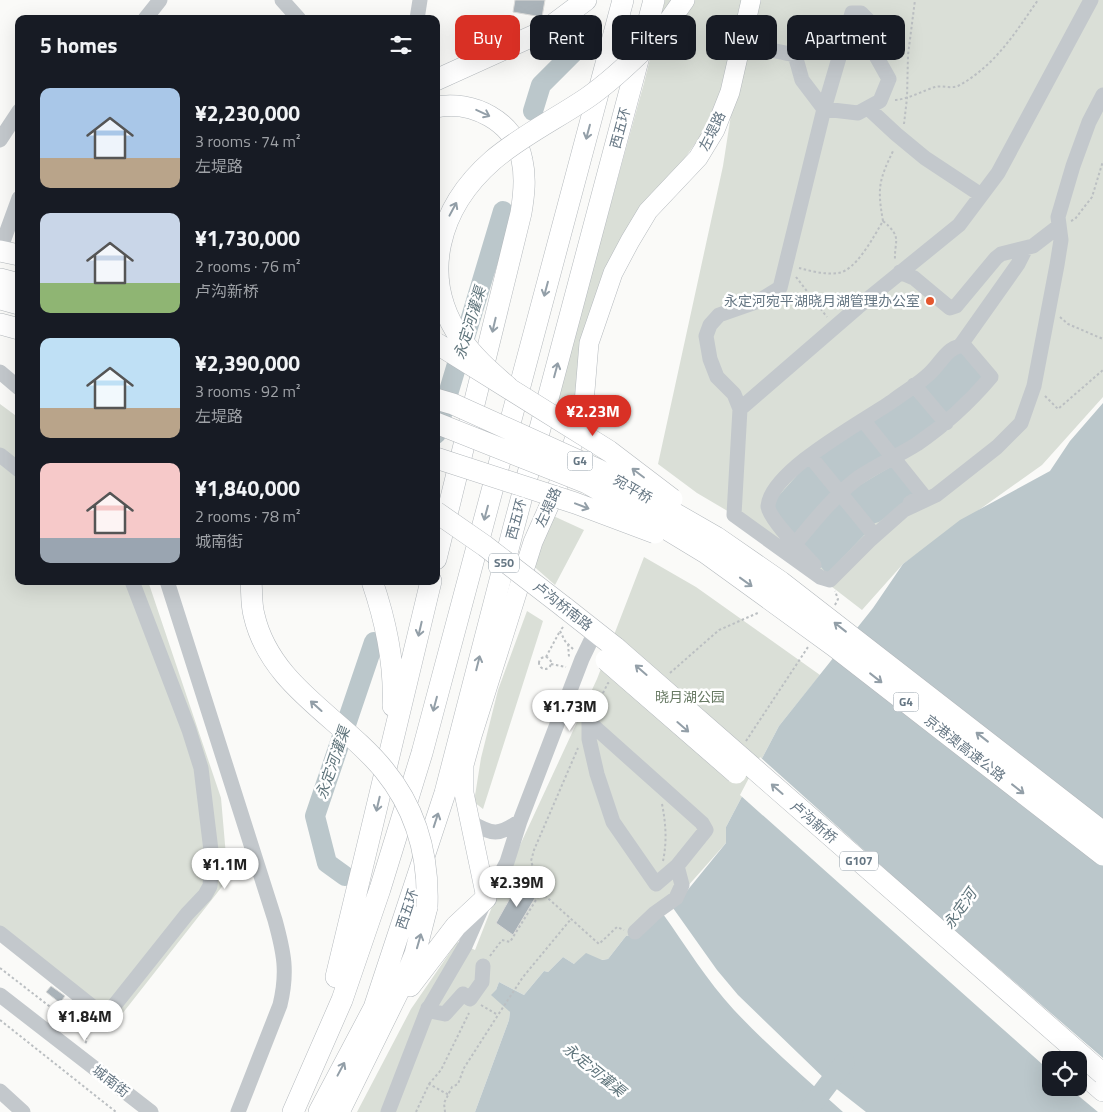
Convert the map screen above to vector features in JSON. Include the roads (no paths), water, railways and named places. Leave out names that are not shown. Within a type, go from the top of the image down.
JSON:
[{"type":"highway","points":[[440,78],[546,30],[586,0]]},
{"type":"highway","name":"S50","points":[[294,1108],[342,1000],[380,889],[422,753],[623,0]]},
{"type":"highway","name":"西五环","points":[[319,1112],[374,1008],[445,793],[515,520],[654,0]]},
{"type":"highway","points":[[440,243],[453,208],[478,174],[494,159],[604,85],[650,43],[667,24],[684,0]]},
{"type":"highway","points":[[440,106],[449,104],[478,110],[492,117],[505,128],[515,140],[522,158],[524,178],[521,213],[440,543]]},
{"type":"highway","points":[[0,251],[15,253]]},
{"type":"highway","points":[[9,285],[15,296]]},
{"type":"highway","points":[[440,290],[447,314],[461,339],[480,361],[509,388]]},
{"type":"highway","points":[[0,324],[15,328]]},
{"type":"highway","points":[[440,345],[609,451],[663,492],[711,545]]},
{"type":"highway","name":"宛平桥","points":[[440,400],[453,404],[599,470],[711,545]]},
{"type":"highway","name":"宛平桥","points":[[440,425],[588,483],[646,516],[711,545]]},
{"type":"highway","points":[[440,459],[711,545]]},
{"type":"highway","name":"卢沟桥南路","points":[[440,515],[485,546],[562,619],[584,649],[611,654]]},
{"type":"highway","name":"卢沟桥南路","points":[[440,525],[509,574],[562,619]]},
{"type":"highway","name":"京港澳高速公路","points":[[711,545],[781,582],[1103,832]]},
{"type":"highway","name":"京港澳高速公路","points":[[711,545],[834,646],[1103,855]]},
{"type":"highway","points":[[252,585],[254,615],[267,647],[282,671],[298,689],[348,733],[384,769],[409,809],[418,830],[425,858],[428,884],[427,907],[415,954],[386,1018],[339,1112]]},
{"type":"highway","points":[[373,585],[382,609],[391,651],[393,693],[391,750]]},
{"type":"highway","points":[[294,1108],[342,957],[430,585]]},
{"type":"highway","name":"卢沟新桥","points":[[611,654],[1058,1051]]},
{"type":"highway","name":"卢沟新桥","points":[[611,654],[1103,1074]]},
{"type":"highway","points":[[386,1018],[439,946],[456,926],[486,898]]},
{"type":"highway","points":[[1087,1077],[1103,1091]]},
{"type":"main road","name":"左堤路","points":[[748,15],[751,0]]},
{"type":"main road","name":"左堤路","points":[[486,898],[464,793],[464,765],[533,542],[557,488],[584,415],[589,344],[613,273],[630,241],[648,211],[698,158],[715,130],[730,92],[738,60]]},
{"type":"street","points":[[149,15],[160,0]]},
{"type":"street","points":[[282,0],[295,15]]},
{"type":"street","points":[[418,15],[420,0]]},
{"type":"street","points":[[740,409],[900,272],[959,225],[998,173],[1091,0]]},
{"type":"street","points":[[796,60],[802,80],[824,109],[858,113],[874,105],[889,78],[875,54],[868,50],[876,28],[861,13],[851,13],[824,109],[780,288],[759,301],[719,315],[710,325],[706,336],[710,359],[717,377],[734,394],[740,409],[734,515],[820,577],[830,580],[869,541],[904,510],[936,495],[996,447],[1021,423],[1034,386],[1061,240],[1058,217],[1073,166],[1089,122],[1103,95]]},
{"type":"street","points":[[874,105],[900,137],[925,158],[982,195]]},
{"type":"street","points":[[0,140],[15,117]]},
{"type":"street","points":[[0,251],[15,209]]},
{"type":"street","points":[[900,272],[914,278],[950,308],[956,306],[1001,254],[1032,246],[1044,239],[1059,226]]},
{"type":"street","points":[[862,420],[923,495],[895,512],[872,531],[832,574],[827,575],[818,570],[772,517],[768,506],[773,493],[792,471],[810,456],[840,433],[914,385],[930,373],[952,348],[960,346],[1018,264],[1026,248]]},
{"type":"street","points":[[795,544],[817,517],[840,494],[858,479],[916,444],[946,423],[991,378],[962,343]]},
{"type":"street","points":[[0,372],[15,385]]},
{"type":"street","points":[[914,385],[946,423]]},
{"type":"street","points":[[0,456],[15,467]]},
{"type":"street","points":[[810,456],[872,531]]},
{"type":"street","points":[[0,933],[98,1011],[105,1013],[113,1007],[187,914],[205,895],[210,886],[212,859],[201,768],[189,730],[134,585]]},
{"type":"street","points":[[168,585],[275,920],[284,956],[284,987],[280,1005],[238,1112]]},
{"type":"street","points":[[388,1112],[428,1008],[465,946],[486,898],[507,862],[520,821],[584,649]]},
{"type":"street","points":[[589,722],[702,823],[706,830],[677,866],[656,884],[613,822],[595,765],[589,739],[589,722]]},
{"type":"street","points":[[470,822],[493,833],[507,830],[520,821]]},
{"type":"street","points":[[635,932],[676,898],[682,885],[677,866]]},
{"type":"street","points":[[428,1008],[445,1014],[463,994],[472,1000],[482,982],[483,966]]},
{"type":"street","name":"城南街","points":[[0,995],[151,1112]]},
{"type":"street","points":[[0,1090],[23,1112]]},
{"type":"water","points":[[957,350],[964,350],[987,377],[949,417],[923,387]]},
{"type":"water","points":[[913,395],[940,423],[894,453],[873,421]]},
{"type":"water","points":[[1103,403],[1103,1112],[866,1112],[829,1083],[738,995],[717,970],[673,908],[726,843],[726,827],[779,726],[873,608],[903,564],[960,520],[1050,471],[1070,441]]},
{"type":"water","points":[[862,427],[884,457],[840,486],[817,456]]},
{"type":"water","points":[[808,463],[834,492],[796,536],[774,511],[775,500]]},
{"type":"water","points":[[892,466],[917,495],[879,522],[872,524],[848,495],[855,488]]},
{"type":"water","points":[[838,502],[866,533],[827,574],[802,545]]},
{"type":"water","points":[[663,914],[706,975],[734,1010],[843,1112],[475,1112],[509,1020],[510,1012],[491,995],[496,990],[499,982],[524,995],[544,971],[548,972],[563,957],[574,964],[586,953],[602,960],[608,959],[626,936],[643,933]]},
{"type":"waterway","name":"永定河灌渠","points":[[533,111],[541,85],[566,60]]},
{"type":"waterway","name":"永定河灌渠","points":[[440,421],[503,211]]},
{"type":"waterway","name":"永定河灌渠","points":[[345,876],[327,863],[315,816],[374,642]]},
{"type":"waterway","name":"永定河","points":[[807,1112],[845,1062]]},
{"type":"place","name":"永定河宛平湖晓月湖管理办公室","points":[[930,301]]},
{"type":"park label","name":"晓月湖公园","points":[[690,697]]}]
